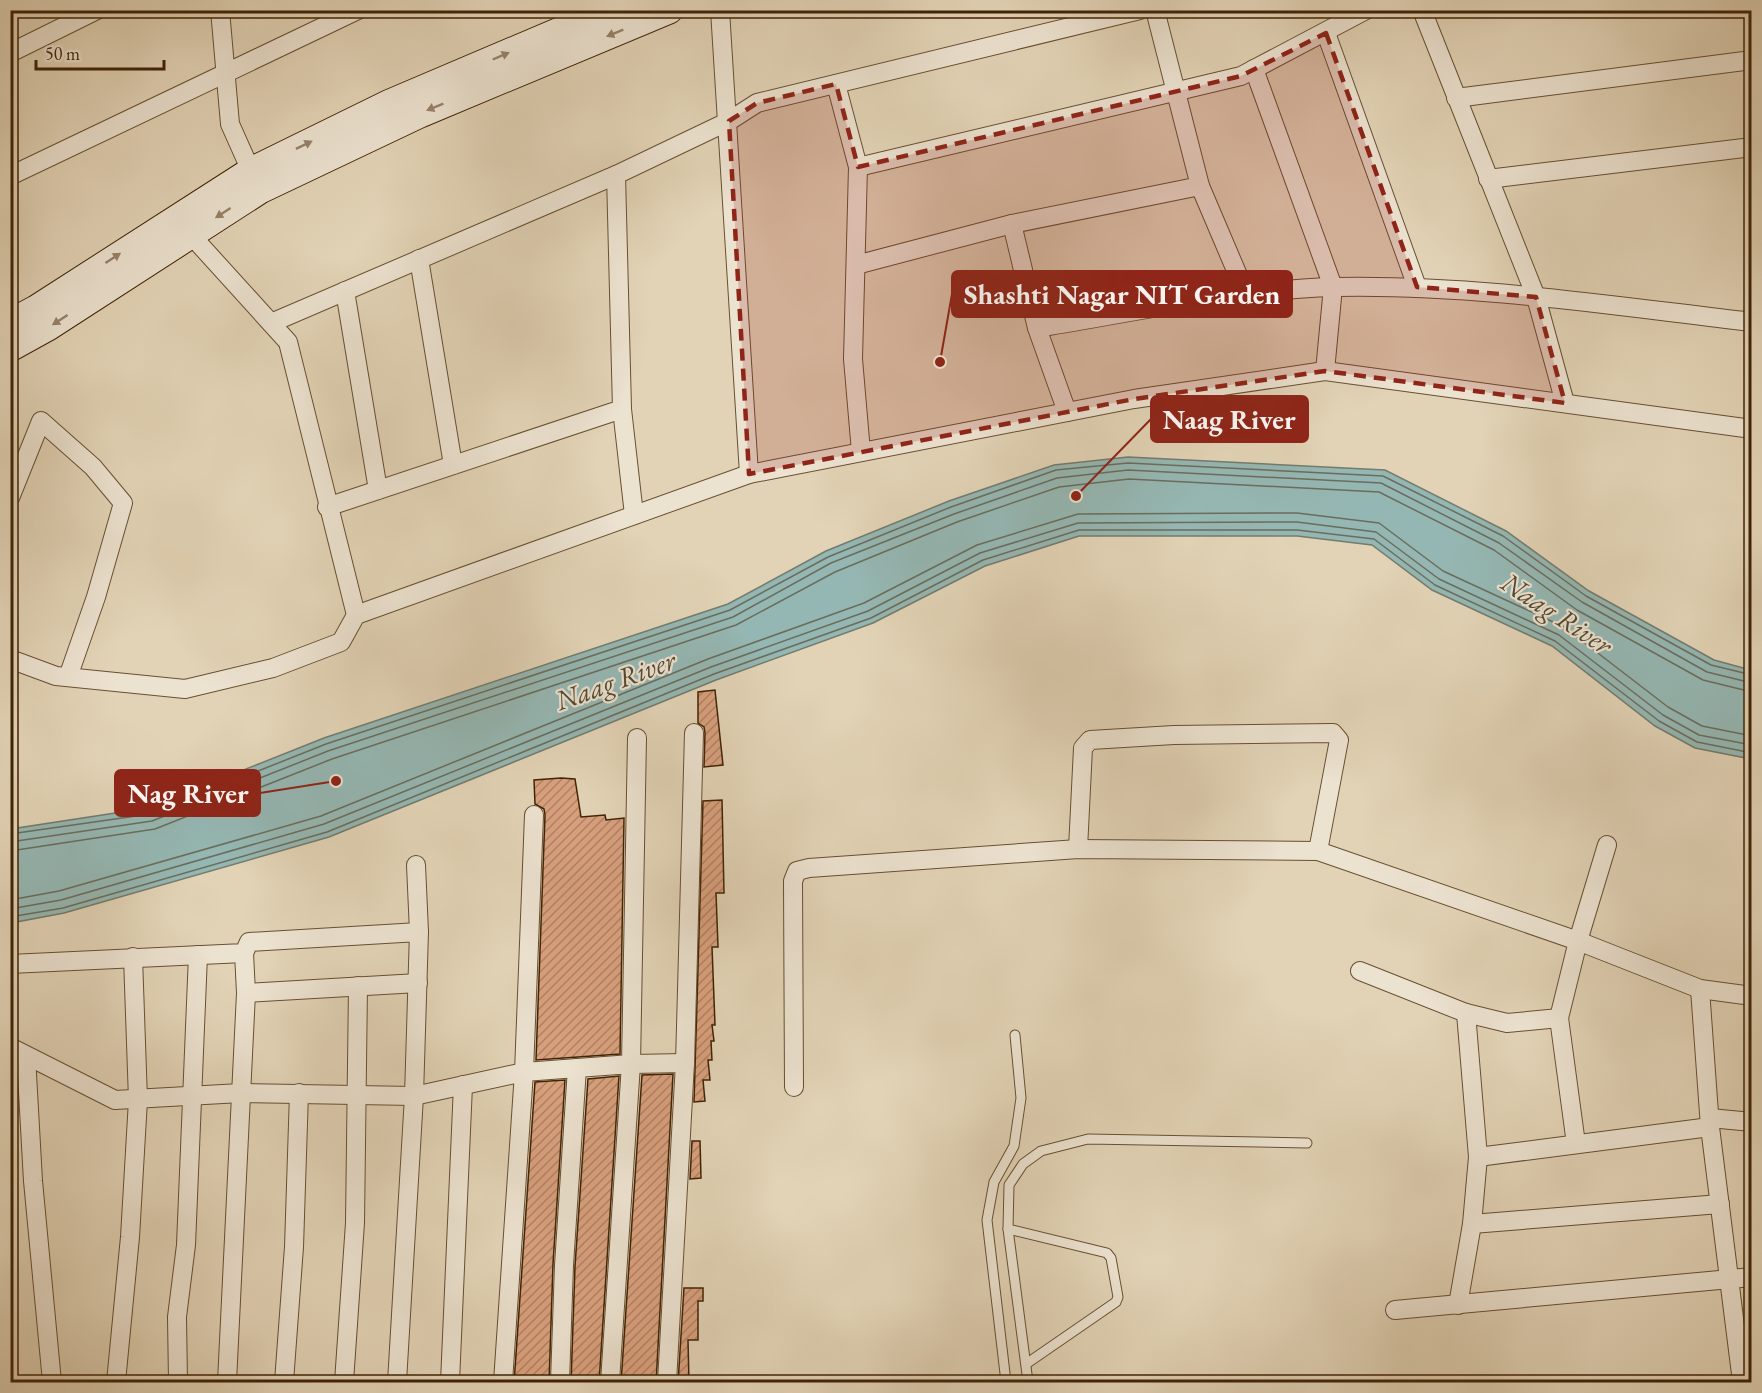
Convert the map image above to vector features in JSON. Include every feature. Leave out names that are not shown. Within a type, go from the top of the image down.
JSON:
[{"type":"main road","points":[[10,323],[390,103],[609,10]]},
{"type":"main road","points":[[10,348],[191,235],[256,180],[669,10]]},
{"type":"street","points":[[10,53],[74,16],[97,10]]},
{"type":"street","points":[[220,10],[230,124],[256,180]]},
{"type":"street","points":[[10,176],[358,10]]},
{"type":"street","points":[[720,10],[729,121],[749,474]]},
{"type":"street","points":[[271,322],[616,175],[729,121],[757,103],[1140,10]]},
{"type":"street","points":[[1155,10],[1174,92],[1200,186],[1246,294]]},
{"type":"street","points":[[858,167],[1241,76],[1366,10]]},
{"type":"street","points":[[1422,10],[1536,297],[1565,403]]},
{"type":"street","points":[[1326,33],[1417,287]]},
{"type":"street","points":[[1456,98],[1752,60]]},
{"type":"street","points":[[1254,69],[1333,287],[1325,371]]},
{"type":"street","points":[[836,84],[858,167],[853,359],[861,452]]},
{"type":"street","points":[[1488,179],[1752,147]]},
{"type":"street","points":[[616,175],[622,409],[634,515]]},
{"type":"street","points":[[856,265],[1012,224],[1200,186]]},
{"type":"street","points":[[1012,224],[1037,328],[1066,412]]},
{"type":"street","points":[[191,235],[288,342],[327,507],[356,615]]},
{"type":"street","points":[[419,259],[453,465]]},
{"type":"street","points":[[1037,328],[1246,294],[1333,287],[1417,287],[1536,297],[1752,322]]},
{"type":"street","points":[[345,291],[378,490]]},
{"type":"street","points":[[10,659],[56,676],[185,689],[273,668],[341,642],[356,615],[749,474],[1134,399],[1325,371],[1752,429]]},
{"type":"street","points":[[327,507],[622,409]]},
{"type":"street","points":[[10,498],[41,421],[93,467],[123,503],[96,597],[68,677]]},
{"type":"street","points":[[667,1383],[685,1063],[694,733]]},
{"type":"street","points":[[1078,849],[1083,748],[1089,740],[1174,735],[1334,733],[1338,735],[1339,740],[1318,851]]},
{"type":"street","points":[[610,1383],[631,1064],[637,738]]},
{"type":"street","points":[[503,1383],[524,1072],[534,815]]},
{"type":"street","points":[[1576,1144],[1559,1018],[1578,941],[1607,846]]},
{"type":"street","points":[[794,1087],[793,881],[797,871],[1078,849],[1318,851],[1578,941],[1700,989],[1752,996]]},
{"type":"street","points":[[397,1383],[414,1096],[419,932],[416,865]]},
{"type":"street","points":[[227,1383],[246,993],[244,953],[249,942],[419,932]]},
{"type":"street","points":[[10,964],[244,953]]},
{"type":"street","points":[[177,1383],[177,1317],[186,1245],[198,955]]},
{"type":"street","points":[[116,1383],[130,1237],[138,1100],[133,957]]},
{"type":"street","points":[[1359,971],[1467,1013],[1507,1023],[1559,1018]]},
{"type":"street","points":[[246,993],[418,983]]},
{"type":"street","points":[[344,1383],[355,1222],[358,986]]},
{"type":"street","points":[[1700,989],[1710,1122],[1743,1383]]},
{"type":"street","points":[[1458,1305],[1472,1224],[1478,1157],[1467,1013]]},
{"type":"street","points":[[18,1051],[115,1100],[241,1093],[414,1096],[524,1072],[631,1064],[685,1063]]},
{"type":"street","points":[[18,1051],[52,1383]]},
{"type":"street","points":[[560,1383],[564,1265],[577,1068]]},
{"type":"street","points":[[450,1383],[463,1085]]},
{"type":"street","points":[[284,1383],[294,1247],[299,1094]]},
{"type":"street","points":[[1478,1157],[1710,1122],[1752,1122]]},
{"type":"street","points":[[1472,1224],[1720,1204]]},
{"type":"street","points":[[1395,1310],[1752,1277]]},
{"type":"lane","points":[[1006,1383],[987,1220],[994,1182],[1014,1146],[1021,1098],[1015,1035]]},
{"type":"lane","points":[[1028,1383],[1008,1229],[1009,1185],[1023,1164],[1041,1151],[1088,1139],[1307,1143]]},
{"type":"lane","points":[[1008,1229],[1107,1253],[1111,1258],[1118,1297],[1116,1302],[1026,1364]]},
{"type":"highlighted area","points":[[1326,33],[1417,287],[1536,297],[1565,403],[1325,371],[1134,399],[749,474],[729,121],[757,103],[836,84],[858,167],[1241,76]]},
{"type":"water","points":[[1128,457],[1385,470],[1506,531],[1589,591],[1714,660],[1751,670],[1751,759],[1695,748],[1655,726],[1552,646],[1432,590],[1372,545],[1297,536],[1079,536],[985,566],[873,623],[716,680],[329,837],[64,913],[11,923],[11,829],[148,808],[324,738],[728,604],[826,551],[949,501],[1054,465]]},
{"type":"building","points":[[715,690],[723,765],[704,767],[705,733],[704,727],[698,723],[698,692]]},
{"type":"building","points":[[575,779],[581,817],[605,815],[606,820],[624,818],[620,1054],[536,1060],[545,815],[544,809],[535,804],[534,780]]},
{"type":"building","points":[[722,800],[724,893],[716,893],[718,947],[712,947],[714,1041],[711,1041],[712,1060],[708,1060],[710,1080],[703,1080],[705,1101],[694,1102],[703,801]]},
{"type":"building","points":[[673,1074],[656,1383],[621,1383],[642,1075]]},
{"type":"building","points":[[619,1076],[599,1383],[571,1383],[575,1266],[588,1079]]},
{"type":"building","points":[[565,1080],[553,1264],[549,1383],[514,1383],[535,1082]]},
{"type":"building","points":[[692,1141],[700,1141],[701,1178],[690,1179]]},
{"type":"building","points":[[684,1288],[703,1288],[703,1301],[698,1301],[698,1340],[688,1340],[689,1383],[678,1383]]},
{"type":"place","name":"Shashti Nagar NIT Garden","points":[[940,362]]},
{"type":"place","name":"Naag River","points":[[1076,496]]},
{"type":"place","name":"Nag River","points":[[336,781]]}]
